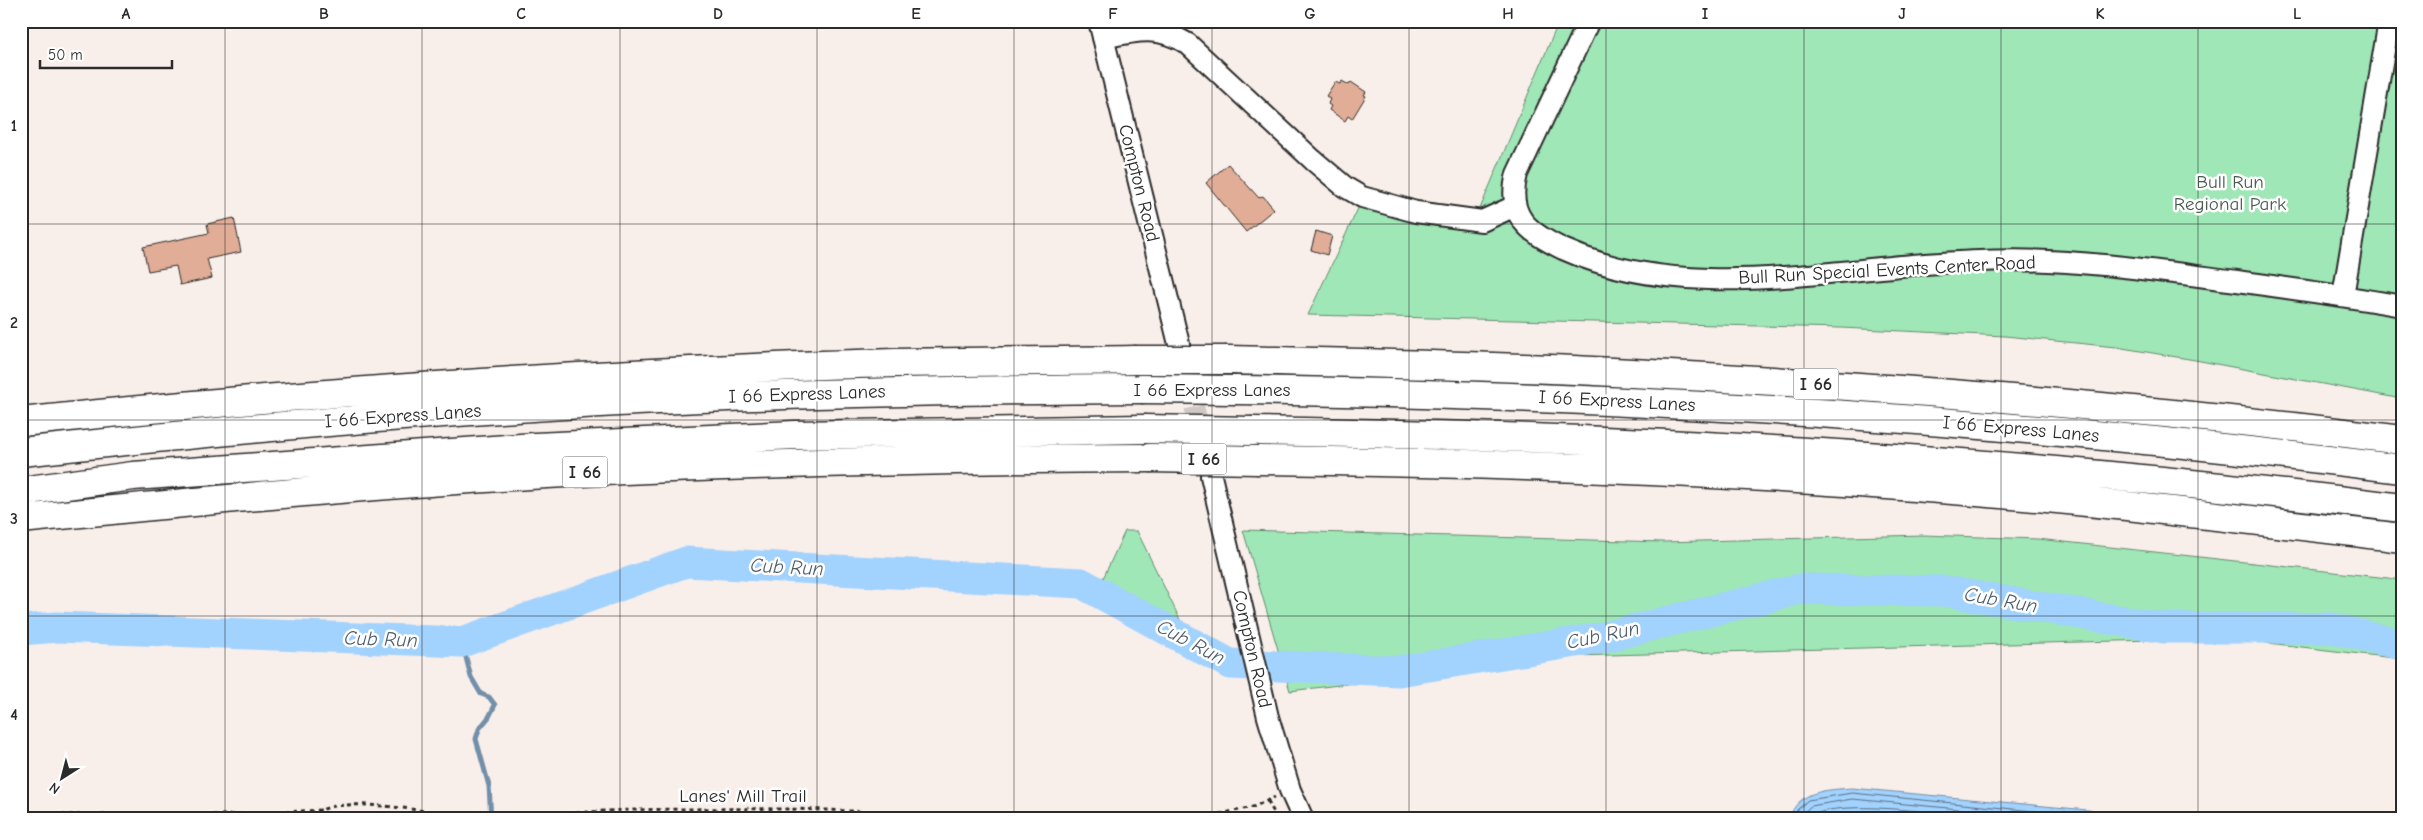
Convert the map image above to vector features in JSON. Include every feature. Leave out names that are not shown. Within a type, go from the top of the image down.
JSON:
[{"type":"highway","name":"I 66","points":[[21,422],[172,406],[766,367],[1228,360],[1558,369],[1845,386],[2092,405],[2402,440]]},
{"type":"highway","name":"I 66 Express Lanes","points":[[21,452],[308,423],[677,399],[911,391],[1236,390],[1486,395],[1659,402],[1832,413],[2156,441],[2402,469]]},
{"type":"highway","name":"I 66 Express Lanes","points":[[21,491],[133,476],[535,446],[795,436],[1143,429],[1558,440],[1920,460],[2139,479],[2402,508]]},
{"type":"highway","name":"I 66","points":[[21,519],[251,496],[563,473],[769,464],[1150,458],[1442,462],[1668,472],[1854,483],[2033,497],[2402,538]]},
{"type":"street","points":[[1101,29],[1172,34],[1188,44],[1313,160],[1345,186],[1362,196],[1416,212],[1482,221],[1515,206],[1513,194],[1517,174],[1590,21]]},
{"type":"street","points":[[2343,296],[2390,21]]},
{"type":"street","name":"Compton Road","points":[[1101,29],[1179,344]]},
{"type":"street","name":"Bull Run Special Events Center Road","points":[[1515,206],[1520,219],[1551,243],[1600,264],[1660,276],[1709,279],[1754,278],[1928,264],[2045,261],[2101,264],[2154,270],[2402,306]]},
{"type":"street","name":"Compton Road","points":[[1211,476],[1268,717],[1290,790],[1303,819]]},
{"type":"path","points":[[1196,819],[1253,807],[1290,790]]},
{"type":"path","points":[[1268,801],[1276,819]]},
{"type":"path","points":[[21,815],[236,815],[367,805],[474,819]]},
{"type":"path","name":"Lanes' Mill Trail","points":[[529,819],[566,813],[710,809],[844,810],[958,819]]},
{"type":"path","points":[[311,819],[321,810]]},
{"type":"path","points":[[421,819],[422,812]]},
{"type":"green space","name":"Bull Run Regional Park","points":[[1559,21],[2402,21],[2402,399],[2116,347],[2005,336],[1841,328],[1308,315],[1361,202],[1474,223]]},
{"type":"green space","points":[[1243,530],[1663,542],[1923,535],[2038,539],[2402,580],[2402,659],[2226,638],[1574,656],[1290,691]]},
{"type":"green space","points":[[1125,531],[1137,531],[1188,636],[1093,600]]},
{"type":"water","points":[[1852,788],[2098,811],[2126,819],[1789,819],[1793,809],[1799,802],[1814,793]]},
{"type":"building","points":[[1342,81],[1349,85],[1351,82],[1366,92],[1364,95],[1366,96],[1352,119],[1348,116],[1345,121],[1329,110],[1331,106],[1328,104],[1330,99],[1326,96],[1335,82],[1340,84]]},
{"type":"building","points":[[1228,164],[1259,198],[1263,196],[1274,209],[1246,232],[1206,183]]},
{"type":"building","points":[[234,218],[241,252],[207,259],[212,278],[180,285],[176,266],[148,271],[143,247],[209,233],[207,224]]},
{"type":"building","points":[[1316,231],[1332,236],[1327,255],[1311,250]]},
{"type":"waterway","name":"Cub Run","points":[[21,630],[57,627],[462,642],[686,562],[1081,583],[1230,664],[1399,671],[1600,638],[1800,589],[1944,591],[2164,628],[2332,628],[2402,645]]},
{"type":"waterway","points":[[462,642],[471,677],[481,694],[489,697],[495,705],[489,717],[479,729],[476,739],[489,786],[491,819]]},
{"type":"tunnel","points":[[1187,378],[1210,471]]}]
